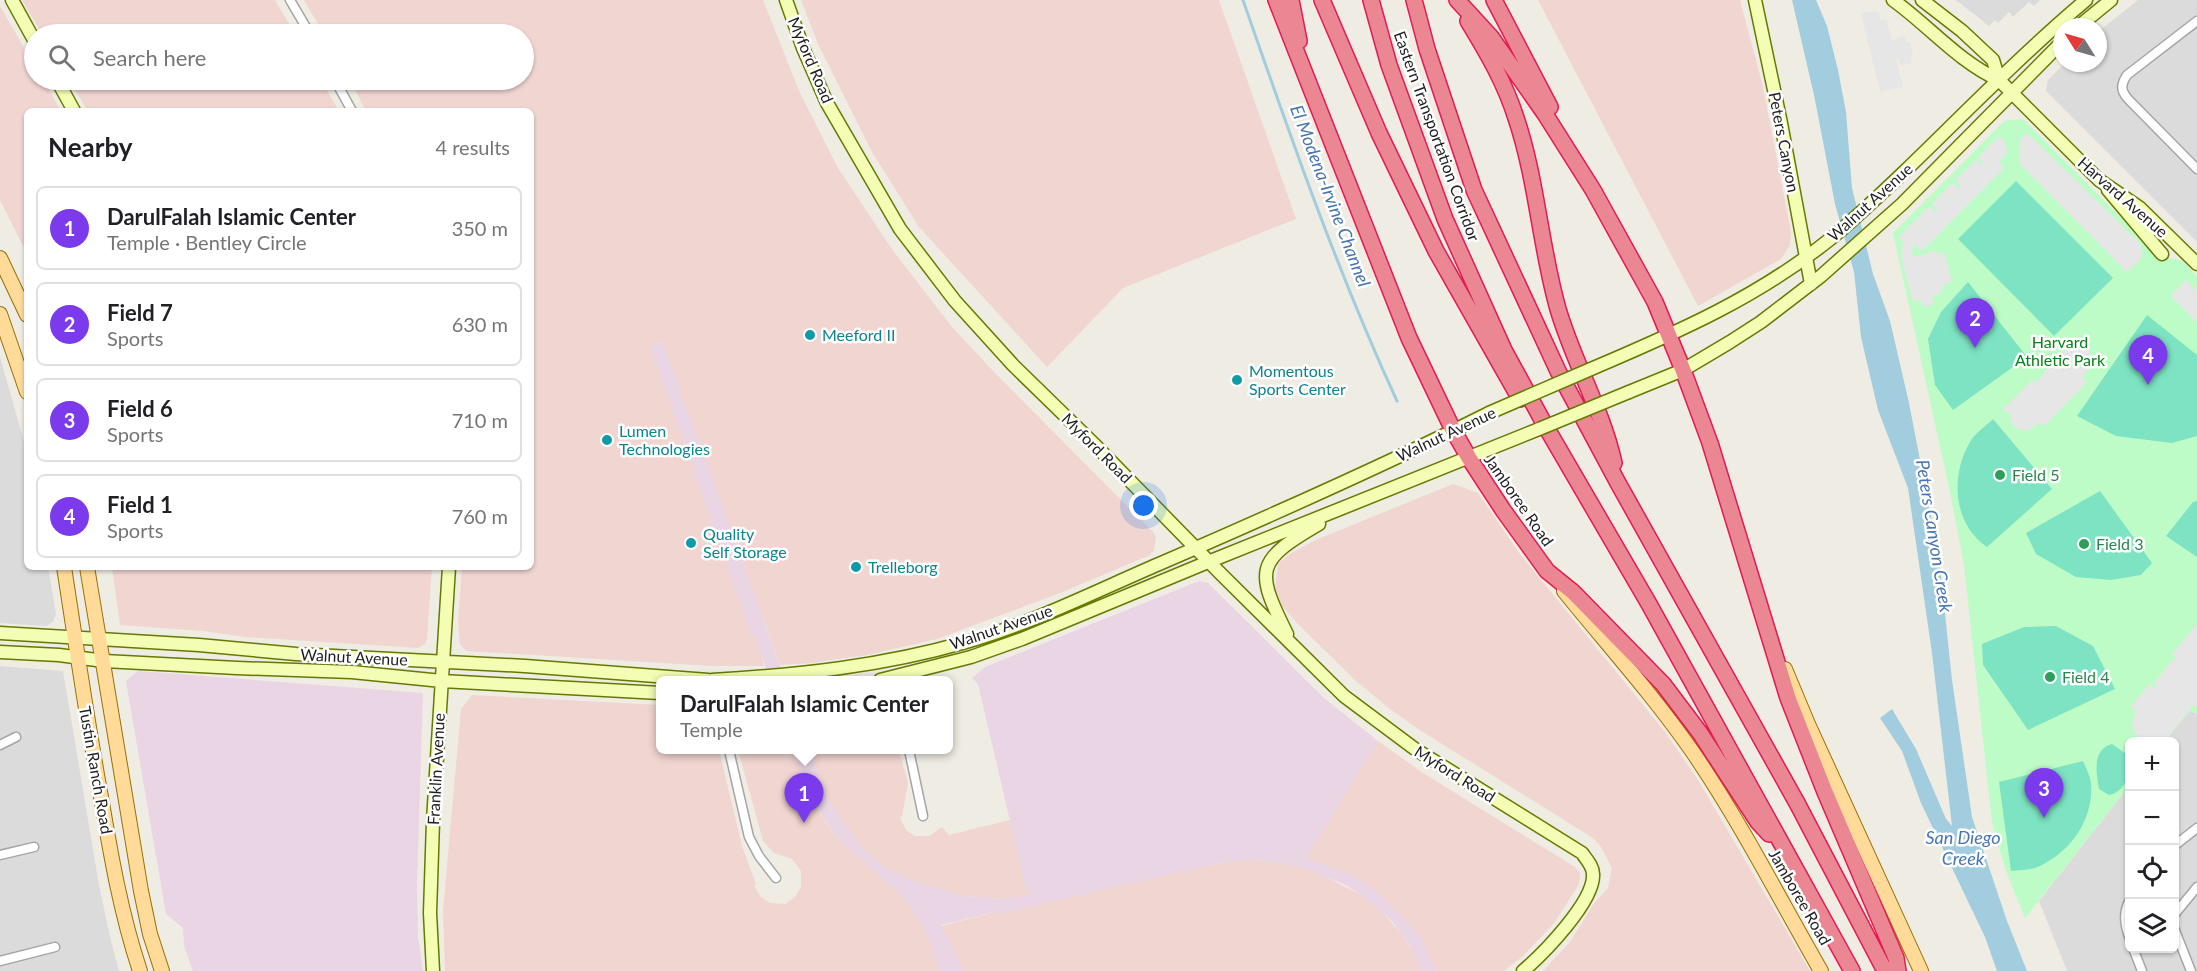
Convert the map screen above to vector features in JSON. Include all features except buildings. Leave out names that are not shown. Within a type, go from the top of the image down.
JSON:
[{"type":"highway","name":"Jamboree Road","points":[[1276,0],[1409,339],[1468,458],[1547,571]]},
{"type":"highway","points":[[1291,0],[1310,90]]},
{"type":"highway","points":[[1322,0],[1375,123],[1436,251],[1516,394],[1591,506]]},
{"type":"highway","name":"Eastern Transportation Corridor","points":[[1371,0],[1389,65],[1445,219],[1504,350],[1591,506]]},
{"type":"highway","name":"Eastern Transportation Corridor","points":[[1414,0],[1426,49],[1474,190],[1558,371],[1618,483]]},
{"type":"highway","points":[[1457,0],[1493,64],[1516,118],[1527,156],[1559,312],[1610,447],[1618,483],[1797,803],[1885,971]]},
{"type":"highway","points":[[1457,0],[1491,36],[1545,114],[1593,190]]},
{"type":"highway","points":[[1494,0],[1654,302],[1669,336],[1710,443],[1788,698],[1824,792],[1896,958],[1898,971]]},
{"type":"highway","name":"Jamboree Road","points":[[1591,506],[1649,604],[1852,971]]},
{"type":"highway","points":[[1547,571],[1573,592],[1663,684],[1693,724],[1758,822],[1785,851]]},
{"type":"main road","points":[[12,0],[25,24]]},
{"type":"main road","name":"Myford Road","points":[[786,0],[803,48],[827,103],[906,237],[956,301],[1013,365],[1344,696],[1415,749],[1582,853],[1590,864],[1593,874],[1590,887],[1569,924],[1556,941],[1523,971]]},
{"type":"main road","name":"Peters Canyon","points":[[1755,0],[1811,284]]},
{"type":"main road","name":"Harvard Avenue","points":[[1893,0],[1921,20],[1980,71],[1999,80],[2099,180],[2140,208],[2197,264]]},
{"type":"main road","name":"Harvard Avenue","points":[[1922,0],[1962,31],[1993,60],[1999,80]]},
{"type":"main road","name":"Walnut Avenue","points":[[774,676],[825,672],[878,663],[966,642],[1018,625],[1722,311],[1806,257],[1834,236],[2086,0]]},
{"type":"main road","points":[[2089,18],[2111,0]]},
{"type":"main road","name":"Walnut Avenue","points":[[902,676],[971,657],[1022,639],[1356,502],[1506,444],[1683,370],[1761,322],[1873,232],[2053,51]]},
{"type":"main road","points":[[62,90],[72,108]]},
{"type":"main road","points":[[2099,180],[2162,254]]},
{"type":"main road","points":[[0,258],[24,309]]},
{"type":"main road","points":[[0,314],[24,383]]},
{"type":"main road","points":[[1292,643],[1266,589],[1265,569],[1282,549],[1300,535],[1356,502]]},
{"type":"main road","name":"Tustin Ranch Road","points":[[64,570],[117,886],[128,936],[140,971]]},
{"type":"main road","name":"Tustin Ranch Road","points":[[88,570],[141,891],[150,934],[162,971]]},
{"type":"main road","name":"Franklin Avenue","points":[[433,971],[430,913],[431,855],[449,570]]},
{"type":"main road","name":"Jamboree Road","points":[[1547,571],[1636,678],[1692,751],[1749,843],[1821,971]]},
{"type":"main road","points":[[1765,620],[1808,724],[1921,971]]},
{"type":"main road","name":"Walnut Avenue","points":[[0,633],[656,677]]},
{"type":"main road","points":[[248,650],[248,669]]},
{"type":"main road","name":"Walnut Avenue","points":[[0,652],[104,661],[352,672],[442,681],[656,693]]},
{"type":"street","points":[[290,0],[303,24]]},
{"type":"street","points":[[2195,163],[2128,99],[2121,88],[2127,75],[2197,21]]},
{"type":"street","points":[[340,90],[350,108]]},
{"type":"street","points":[[0,745],[16,736]]},
{"type":"street","points":[[730,754],[749,837],[759,856],[776,878]]},
{"type":"street","points":[[910,754],[924,816]]},
{"type":"street","points":[[2176,845],[2197,828]]},
{"type":"street","points":[[0,855],[34,847]]},
{"type":"street","points":[[2179,910],[2197,887]]},
{"type":"street","points":[[2179,939],[2191,971]]},
{"type":"street","points":[[0,961],[56,947]]},
{"type":"street","points":[[2135,953],[2142,971]]},
{"type":"shaded area","points":[[22,0],[275,0],[289,24],[36,24]]},
{"type":"shaded area","points":[[304,0],[763,0],[800,93],[838,168],[891,248],[952,327],[1153,532],[1156,537],[1154,550],[1150,555],[1060,593],[937,639],[867,655],[780,665],[662,341],[650,346],[752,635],[757,636],[757,652],[762,654],[764,666],[711,666],[466,651],[460,644],[458,621],[462,570],[534,570],[534,108],[364,108],[355,90],[534,90],[534,24],[318,24]]},
{"type":"shaded area","points":[[801,0],[1219,0],[1296,219],[1123,288],[1047,367],[919,227],[872,152],[818,44]]},
{"type":"shaded area","points":[[1538,0],[1740,0],[1763,87],[1791,232],[1790,245],[1781,259],[1698,306]]},
{"type":"shaded area","points":[[1956,0],[2040,0],[2034,6],[2029,2],[2013,17],[2009,12],[1998,23],[1995,20],[1989,26]]},
{"type":"shaded area","points":[[2138,0],[2197,0],[2197,242],[2046,91],[2048,80],[2056,72],[2107,72],[2107,25]]},
{"type":"shaded area","points":[[0,6],[24,48],[24,90],[49,90],[59,108],[24,108],[24,248],[0,200]]},
{"type":"shaded area","points":[[1879,12],[1880,20],[1886,19],[1892,40],[1905,36],[1907,42],[1910,42],[1912,63],[1901,66],[1899,59],[1896,59],[1903,87],[1880,92],[1861,14]]},
{"type":"shaded area","points":[[75,90],[327,90],[337,108],[86,108]]},
{"type":"shaded area","points":[[2027,133],[2142,245],[2141,259],[2127,272],[2020,164],[2020,140]]},
{"type":"shaded area","points":[[1999,136],[2004,141],[2008,152],[1999,162],[2004,168],[1922,251],[1916,245],[1912,250],[1913,257],[1936,251],[1937,254],[1944,252],[1952,282],[1945,284],[1941,293],[1932,297],[1934,304],[1923,307],[1921,301],[1913,301],[1901,257],[1904,243],[1898,238],[1929,206],[1934,211],[1936,210],[1937,208],[1932,204],[1952,183],[1960,187],[1955,180],[1976,160],[1983,164],[1978,157]]},
{"type":"shaded area","points":[[2186,280],[2197,291],[2197,323],[2171,296]]},
{"type":"shaded area","points":[[662,341],[784,676],[768,676],[762,654],[757,652],[757,636],[752,636],[650,346]]},
{"type":"shaded area","points":[[2085,344],[2090,354],[2090,367],[2082,379],[2088,381],[2045,425],[2037,424],[2029,430],[2022,430],[2012,425],[2009,412],[2004,412],[2003,406],[2007,406],[2031,381],[2038,381],[2065,350],[2075,345]]},
{"type":"shaded area","points":[[0,357],[24,441],[24,570],[49,570],[56,614],[53,622],[46,626],[0,623]]},
{"type":"shaded area","points":[[1453,484],[1478,493],[1520,554],[1665,732],[1698,780],[1810,971],[1543,971],[1570,942],[1595,902],[1608,888],[1612,868],[1601,847],[1593,838],[1418,729],[1390,709],[1356,681],[1300,626],[1279,603],[1275,592],[1278,564],[1291,553],[1318,539]]},
{"type":"shaded area","points":[[112,570],[432,570],[427,639],[425,644],[418,648],[245,637],[203,631],[120,625]]},
{"type":"shaded area","points":[[1199,581],[1208,583],[1325,699],[1378,741],[1306,858],[1354,876],[1375,890],[1423,941],[1437,971],[1422,971],[1410,945],[1392,921],[1346,885],[1301,867],[1249,860],[1216,864],[999,914],[997,911],[941,925],[964,971],[939,971],[929,937],[911,908],[901,895],[839,839],[823,818],[807,793],[795,754],[811,754],[829,801],[862,848],[886,868],[913,881],[963,896],[1006,899],[1033,895],[1026,889],[978,684],[972,678],[985,667]]},
{"type":"shaded area","points":[[2197,623],[2197,705],[2190,708],[2168,737],[2138,737],[2132,724],[2136,711],[2131,707],[2149,684],[2155,688],[2155,682],[2172,660],[2177,659],[2172,655]]},
{"type":"shaded area","points":[[0,666],[63,671],[99,885],[119,971],[0,971]]},
{"type":"shaded area","points":[[138,671],[423,693],[417,883],[418,937],[423,971],[193,971],[184,946],[183,928],[166,914],[126,681]]},
{"type":"shaded area","points":[[472,695],[656,705],[656,754],[720,754],[742,846],[756,884],[754,886],[760,896],[770,903],[785,904],[795,897],[801,887],[801,871],[792,859],[774,853],[763,841],[739,754],[795,754],[809,793],[823,819],[839,839],[901,895],[911,908],[941,926],[998,911],[999,913],[1216,864],[1249,860],[1269,861],[1301,867],[1361,895],[1380,910],[1401,933],[1417,956],[1422,971],[445,971],[443,911],[461,709]]},
{"type":"shaded area","points":[[2190,710],[2197,715],[2197,971],[2067,971],[2039,901],[2125,791],[2125,953],[2179,953],[2179,737],[2168,737]]},
{"type":"shaded area","points":[[1378,741],[1423,773],[1575,867],[1580,873],[1579,884],[1555,922],[1522,957],[1504,971],[1437,971],[1423,941],[1375,890],[1306,858]]},
{"type":"shaded area","points":[[811,754],[900,754],[908,783],[900,818],[906,830],[915,836],[929,836],[942,827],[949,835],[1010,820],[1026,889],[1034,895],[1006,899],[963,896],[913,881],[886,868],[862,848],[829,801]]},
{"type":"green space","name":"Harvard Athletic Park","points":[[2023,119],[2163,260],[2174,258],[2186,265],[2197,276],[2197,715],[2190,710],[2168,737],[2125,737],[2125,791],[2025,918],[2006,871],[1992,823],[1964,565],[1893,233],[2004,121]]},
{"type":"green space","points":[[2016,181],[2113,278],[2054,336],[1958,239]]},
{"type":"green space","points":[[1968,282],[2027,357],[1953,410],[1935,385],[1928,339],[1941,312]]},
{"type":"green space","points":[[2147,315],[2197,355],[2197,436],[2172,443],[2116,436],[2077,416]]},
{"type":"green space","name":"Field 5","points":[[1993,419],[2052,489],[1987,547],[1967,526],[1961,513],[1958,484],[1959,470],[1970,442]]},
{"type":"green space","name":"Field 3","points":[[2100,491],[2152,563],[2141,575],[2111,580],[2076,577],[2036,554],[2026,533]]},
{"type":"green space","points":[[2197,501],[2197,557],[2166,536],[2193,502]]},
{"type":"green space","name":"Field 4","points":[[2056,626],[2093,646],[2115,689],[2028,730],[1983,665],[1982,644],[2024,627]]},
{"type":"green space","points":[[2112,744],[2125,753],[2125,782],[2115,793],[2109,795],[2099,789],[2097,776],[2098,756]]},
{"type":"green space","points":[[2083,761],[2091,783],[2091,797],[2084,823],[2077,834],[2059,854],[2047,862],[2035,868],[2011,871],[1999,782]]},
{"type":"water","name":"San Diego Creek","points":[[1792,0],[1816,0],[1827,26],[1838,70],[1846,112],[1852,188],[1873,274],[1890,321],[1909,403],[1939,558],[1952,680],[1972,817],[2007,921],[2027,971],[1997,971],[1985,937],[1921,803],[1902,751],[1880,718],[1892,709],[1916,749],[1946,819],[1952,826],[1932,653],[1908,488],[1878,410],[1861,337],[1854,272],[1835,204],[1814,95]]},
{"type":"waterway","name":"El Modena-Irvine Channel","points":[[1243,0],[1334,253],[1397,401]]},
{"type":"place","name":"Meeford II","points":[[810,335]]},
{"type":"place","name":"Field 7","points":[[1975,348]]},
{"type":"place","name":"Momentous Sports Center","points":[[1237,380]]},
{"type":"place","name":"Field 1","points":[[2148,385]]},
{"type":"place","name":"Lumen Technologies","points":[[607,440]]},
{"type":"place","name":"Field 5","points":[[2000,475]]},
{"type":"place","name":"Quality Self Storage","points":[[691,543]]},
{"type":"place","name":"Field 3","points":[[2084,544]]},
{"type":"place","name":"Trelleborg","points":[[856,567]]},
{"type":"place","name":"Field 4","points":[[2050,677]]},
{"type":"place","name":"Field 6","points":[[2044,818]]},
{"type":"place","name":"DarulFalah Islamic Center","points":[[804,823]]},
{"type":"water label","name":"Peters Canyon Creek","points":[[1934,536]]}]
